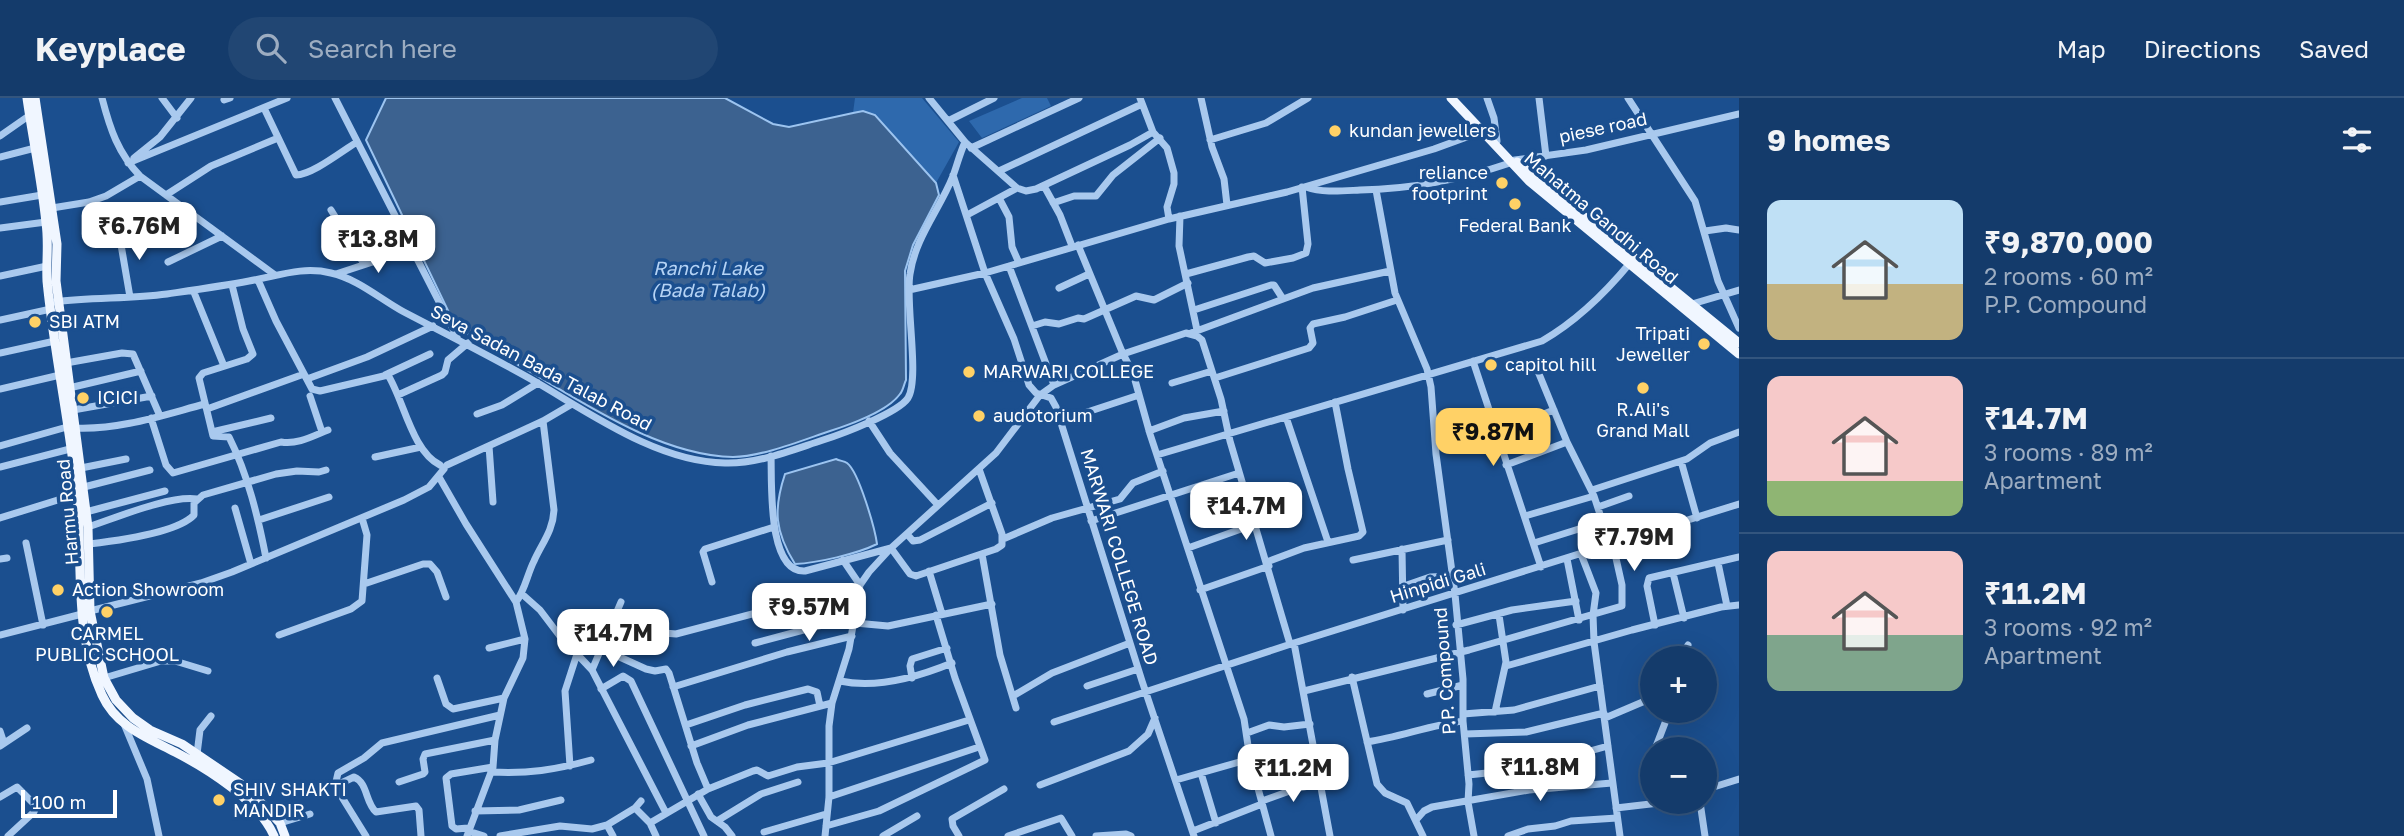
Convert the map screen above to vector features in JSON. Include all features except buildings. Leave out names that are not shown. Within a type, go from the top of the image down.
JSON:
[{"type":"main road","name":"Harmu Road","points":[[27,98],[46,222],[47,266],[66,363],[72,410],[70,449],[88,527],[86,612],[104,678],[121,716],[197,754],[247,788],[280,823],[285,836]]},
{"type":"main road","name":"Harmu Road","points":[[36,98],[57,244],[53,304],[55,341],[81,468],[86,612],[94,673],[102,695],[134,731],[195,763],[230,788],[260,814],[274,836]]},
{"type":"main road","name":"Mahatma Gandhi Road","points":[[1451,98],[1540,191],[1630,262],[1739,354]]},
{"type":"main road","name":"Mahatma Gandhi Road","points":[[1459,98],[1512,162],[1739,343]]},
{"type":"street","points":[[102,98],[111,132],[128,163],[140,176],[275,275]]},
{"type":"street","points":[[162,98],[177,118]]},
{"type":"street","points":[[128,163],[160,137],[191,98]]},
{"type":"street","points":[[128,163],[287,98]]},
{"type":"street","points":[[335,98],[457,337]]},
{"type":"street","points":[[929,98],[968,145],[1017,188],[1031,191],[1156,135]]},
{"type":"street","points":[[948,121],[994,98]]},
{"type":"street","points":[[953,175],[968,145],[1079,98]]},
{"type":"street","points":[[1200,98],[1210,140],[1223,173],[1227,205]]},
{"type":"street","points":[[1210,140],[1266,123],[1308,98]]},
{"type":"street","points":[[1487,98],[1497,141]]},
{"type":"street","points":[[1539,98],[1546,156]]},
{"type":"street","points":[[1628,98],[1695,201],[1718,281],[1739,328]]},
{"type":"street","points":[[999,171],[1141,101],[1156,135],[1167,148],[1174,179],[1167,207],[1169,219]]},
{"type":"street","points":[[264,108],[296,175],[316,167],[357,142]]},
{"type":"street","name":"piese road","points":[[1303,187],[1316,191],[1376,190],[1430,185],[1512,162],[1586,150],[1739,114]]},
{"type":"street","points":[[0,136],[30,116]]},
{"type":"street","points":[[909,290],[985,273],[1180,216],[1303,187],[1434,149],[1484,131]]},
{"type":"street","points":[[1054,203],[1074,196],[1096,196],[1113,175],[1156,135]]},
{"type":"street","points":[[166,195],[211,166],[278,138]]},
{"type":"street","points":[[0,157],[35,148]]},
{"type":"street","name":"MARWARI COLLEGE ROAD","points":[[953,175],[985,273],[1029,385],[1040,395],[1054,401],[1193,835]]},
{"type":"street","name":"Seva Sadan Bada Talab Road","points":[[0,320],[53,304],[232,285],[298,270],[316,269],[336,274],[457,337],[572,404],[654,446],[685,457],[728,463],[771,456],[836,436],[904,403],[911,390],[913,370],[910,271],[917,248],[953,175]]},
{"type":"street","points":[[52,208],[89,202],[106,196],[140,176]]},
{"type":"street","points":[[1044,186],[1089,274],[1133,373],[1149,431],[1247,733],[1250,759],[1271,836]]},
{"type":"street","points":[[1186,274],[1248,257],[1254,256],[1265,263],[1306,253],[1308,244],[1303,187]]},
{"type":"street","points":[[967,215],[1017,188]]},
{"type":"street","name":"P.P. Compound","points":[[1376,190],[1397,300],[1428,374],[1433,397],[1433,421],[1455,594],[1463,685],[1468,802],[1474,836]]},
{"type":"street","points":[[0,202],[42,195]]},
{"type":"street","points":[[999,198],[1009,217],[1012,247],[1019,263]]},
{"type":"street","points":[[331,210],[365,264]]},
{"type":"street","points":[[1180,216],[1179,246],[1194,310],[1194,332],[1202,340],[1214,374],[1239,473],[1292,644],[1304,691],[1330,836]]},
{"type":"street","points":[[0,228],[46,222]]},
{"type":"street","points":[[1705,232],[1726,228],[1739,229]]},
{"type":"street","points":[[119,233],[130,297]]},
{"type":"street","points":[[168,262],[222,236]]},
{"type":"street","points":[[336,274],[412,249]]},
{"type":"street","points":[[1157,455],[1533,345],[1554,334],[1612,283],[1630,262]]},
{"type":"street","points":[[0,276],[47,266]]},
{"type":"street","points":[[1009,266],[1054,385]]},
{"type":"street","points":[[825,836],[832,703],[856,619],[860,584],[891,548],[1002,446],[1040,395],[1054,385],[1123,354],[1194,332],[1325,285],[1390,271]]},
{"type":"street","points":[[1059,288],[1089,274]]},
{"type":"street","points":[[258,280],[313,389],[320,391],[385,375],[430,354]]},
{"type":"street","points":[[1032,326],[1048,321],[1059,324],[1078,318],[1084,319],[1136,296],[1154,300],[1188,283]]},
{"type":"street","points":[[232,285],[243,329],[253,354],[247,359],[200,375],[212,432],[215,438],[229,438],[247,481],[259,520],[266,558]]},
{"type":"street","points":[[1194,310],[1271,285],[1274,285],[1283,299]]},
{"type":"street","points":[[192,290],[224,366]]},
{"type":"street","points":[[1692,304],[1739,290]]},
{"type":"street","points":[[1172,383],[1308,348],[1313,343],[1310,328],[1313,324],[1397,300]]},
{"type":"street","points":[[0,446],[71,427],[99,428],[206,407],[367,357],[433,326]]},
{"type":"street","points":[[0,353],[55,341]]},
{"type":"street","points":[[398,395],[442,375],[448,360],[468,344]]},
{"type":"street","points":[[66,363],[130,353],[137,361],[152,396],[166,465],[173,473],[325,431],[310,396]]},
{"type":"street","points":[[1473,361],[1541,567]]},
{"type":"street","points":[[1304,691],[1579,620],[1622,606],[1622,585],[1593,493],[1567,442],[1537,369]]},
{"type":"street","points":[[69,388],[141,371]]},
{"type":"street","points":[[0,389],[60,375]]},
{"type":"street","points":[[385,375],[390,379],[421,447],[429,458],[443,469],[466,524],[516,603],[525,639],[523,658],[504,698],[492,769],[468,832]]},
{"type":"street","points":[[477,414],[502,405],[538,383]]},
{"type":"street","points":[[1060,421],[1139,395]]},
{"type":"street","points":[[72,410],[152,396]]},
{"type":"street","points":[[1200,590],[1304,548],[1359,536],[1363,531],[1335,402]]},
{"type":"street","points":[[0,635],[201,583],[266,558],[418,493],[443,469],[572,404]]},
{"type":"street","points":[[1496,432],[1554,410]]},
{"type":"street","points":[[1149,431],[1184,418],[1224,411]]},
{"type":"street","points":[[1286,417],[1328,542]]},
{"type":"street","points":[[212,432],[271,418]]},
{"type":"street","points":[[516,603],[522,594],[532,564],[554,523],[542,421]]},
{"type":"street","points":[[869,421],[890,453],[937,504]]},
{"type":"street","points":[[1525,516],[1681,461],[1710,443],[1739,432]]},
{"type":"street","points":[[1506,464],[1567,442]]},
{"type":"street","points":[[489,446],[494,502]]},
{"type":"street","points":[[375,457],[421,447]]},
{"type":"street","points":[[0,467],[70,449]]},
{"type":"street","points":[[771,456],[774,527],[786,562],[796,572],[891,548]]},
{"type":"street","points":[[81,468],[127,459]]},
{"type":"street","points":[[1681,461],[1697,518]]},
{"type":"street","points":[[891,548],[912,576],[1002,545],[1003,539],[979,469]]},
{"type":"street","points":[[0,518],[150,470]]},
{"type":"street","points":[[88,527],[172,501],[197,499],[247,481],[287,472],[314,473],[326,470]]},
{"type":"street","points":[[1003,539],[1052,518],[1120,499],[1133,483],[1163,471]]},
{"type":"street","points":[[1091,521],[1239,473]]},
{"type":"street","points":[[86,512],[165,491]]},
{"type":"street","points":[[259,520],[329,496]]},
{"type":"street","points":[[1598,507],[1629,496]]},
{"type":"street","points":[[89,544],[142,536],[185,522],[194,515],[194,503],[197,499]]},
{"type":"street","points":[[906,534],[913,541],[920,540],[992,503]]},
{"type":"street","name":"Hinpidi Gali","points":[[1054,722],[1225,665],[1739,504]]},
{"type":"street","points":[[235,508],[251,564]]},
{"type":"street","points":[[279,635],[358,605],[362,601],[367,535],[362,518]]},
{"type":"street","points":[[1188,548],[1255,524]]},
{"type":"street","points":[[1534,543],[1582,528],[1604,526]]},
{"type":"street","points":[[712,582],[703,552],[705,549],[774,527]]},
{"type":"street","points":[[1353,560],[1448,540]]},
{"type":"street","points":[[26,543],[43,625]]},
{"type":"street","points":[[1402,549],[1404,610]]},
{"type":"street","points":[[982,554],[1000,655],[1016,708]]},
{"type":"street","points":[[1581,554],[1596,593],[1593,615],[1594,642],[1620,836]]},
{"type":"street","points":[[1656,625],[1647,581],[1651,576],[1718,563],[1739,556]]},
{"type":"street","points":[[1567,559],[1579,620]]},
{"type":"street","points":[[843,560],[860,584]]},
{"type":"street","points":[[1718,563],[1727,606]]},
{"type":"street","points":[[364,584],[430,564],[437,572],[446,597]]},
{"type":"street","points":[[826,826],[880,811],[983,763],[984,757],[951,663],[929,571]]},
{"type":"street","points":[[1673,573],[1684,618]]},
{"type":"street","points":[[1404,586],[1430,577],[1453,576]]},
{"type":"street","points":[[522,594],[540,610],[592,670],[666,813]]},
{"type":"street","points":[[616,615],[664,633],[676,634],[801,601]]},
{"type":"street","points":[[1456,625],[1512,610],[1576,601]]},
{"type":"street","points":[[592,670],[621,602]]},
{"type":"street","points":[[755,643],[856,619],[888,626],[992,604]]},
{"type":"street","points":[[1506,666],[1739,605]]},
{"type":"street","points":[[1495,712],[1506,666],[1499,615]]},
{"type":"street","points":[[673,687],[787,652],[852,636]]},
{"type":"street","points":[[489,648],[525,639]]},
{"type":"street","points":[[1013,696],[1052,673],[1130,643]]},
{"type":"street","points":[[912,677],[912,659],[947,648]]},
{"type":"street","points":[[602,649],[646,669],[666,669],[708,789]]},
{"type":"street","points":[[570,766],[565,691],[577,654]]},
{"type":"street","points":[[104,678],[161,661],[175,661],[208,671]]},
{"type":"street","points":[[840,681],[857,684],[912,677],[951,663]]},
{"type":"street","points":[[1087,686],[1138,669]]},
{"type":"street","points":[[601,689],[623,676],[631,681],[704,836]]},
{"type":"street","points":[[1352,677],[1377,784],[1385,793],[1407,803],[1423,836]]},
{"type":"street","points":[[438,678],[446,704],[453,709],[504,698]]},
{"type":"street","points":[[1427,694],[1463,685]]},
{"type":"street","points":[[1367,741],[1396,737],[1463,717],[1525,708],[1600,685]]},
{"type":"street","points":[[686,725],[745,705],[808,689],[817,692],[820,706]]},
{"type":"street","points":[[1465,734],[1526,732],[1604,716],[1640,702]]},
{"type":"street","points":[[691,746],[748,724],[832,703]]},
{"type":"street","points":[[366,836],[335,786],[338,773],[364,758],[382,743],[500,715]]},
{"type":"street","points":[[121,716],[147,779],[159,836]]},
{"type":"street","points":[[197,754],[200,730],[211,716]]},
{"type":"street","points":[[1041,785],[1129,751],[1148,734],[1155,718]]},
{"type":"street","points":[[650,824],[698,794],[757,770],[768,776],[785,769],[828,763],[970,720]]},
{"type":"street","points":[[1247,733],[1273,725],[1284,727],[1310,723]]},
{"type":"street","points":[[0,731],[2,744],[27,727]]},
{"type":"street","points":[[399,782],[423,775],[423,756],[428,752],[495,740]]},
{"type":"street","points":[[1468,775],[1525,769],[1608,746]]},
{"type":"street","points":[[829,797],[979,747]]},
{"type":"street","points":[[1177,780],[1250,759]]},
{"type":"street","points":[[484,836],[452,826],[446,778],[451,774],[492,769],[524,774],[591,760]]},
{"type":"street","points":[[1201,773],[1216,823]]},
{"type":"street","points":[[335,786],[349,779],[358,779],[376,812],[416,806],[419,810],[421,836]]},
{"type":"street","points":[[1717,786],[1739,779]]},
{"type":"street","points":[[717,821],[761,794],[798,782]]},
{"type":"street","points":[[1416,820],[1427,809],[1537,789],[1612,783]]},
{"type":"street","points":[[1193,835],[1262,802],[1298,788],[1320,784]]},
{"type":"street","points":[[0,797],[17,787],[36,806],[34,812],[8,836]]},
{"type":"street","points":[[959,836],[953,826],[953,819],[1004,789]]},
{"type":"street","points":[[698,794],[711,817],[732,836]]},
{"type":"street","points":[[475,811],[519,810],[561,800]]},
{"type":"street","points":[[500,836],[535,833],[560,826],[592,829],[607,825],[635,808],[641,801]]},
{"type":"street","points":[[1616,808],[1640,805]]},
{"type":"street","points":[[635,808],[650,824],[656,836]]},
{"type":"street","points":[[280,823],[310,814]]},
{"type":"street","points":[[764,832],[826,814]]},
{"type":"street","points":[[1701,814],[1704,836]]},
{"type":"street","points":[[883,836],[917,816]]},
{"type":"street","points":[[1008,836],[1058,818],[1064,820],[1072,836]]},
{"type":"street","points":[[1508,836],[1528,829],[1571,821],[1617,818]]},
{"type":"street","points":[[607,825],[613,836]]},
{"type":"street","points":[[1096,836],[1130,836]]},
{"type":"shaded area","points":[[855,98],[922,98],[959,142],[936,183],[875,116],[863,111],[853,113]]},
{"type":"shaded area","points":[[1022,98],[1047,98],[1051,106],[982,138],[969,121]]},
{"type":"water","name":"Ranchi Lake (Bada Talab)","points":[[386,98],[725,98],[773,124],[789,127],[863,111],[875,115],[936,183],[939,195],[913,245],[905,271],[906,380],[901,393],[878,412],[847,425],[769,451],[733,457],[707,455],[681,448],[629,428],[604,415],[483,344],[454,323],[366,140]]},
{"type":"water","points":[[836,459],[852,468],[870,514],[877,544],[837,557],[795,564],[783,542],[778,520],[779,499],[785,474]]},
{"type":"place","name":"kundan jewellers","points":[[1335,131]]},
{"type":"place","name":"reliance footprint","points":[[1502,183]]},
{"type":"place","name":"Federal Bank","points":[[1515,204]]},
{"type":"place","name":"SBI ATM","points":[[35,322]]},
{"type":"place","name":"Tripati Jeweller","points":[[1704,344]]},
{"type":"place","name":"capitol hill","points":[[1491,365]]},
{"type":"place","name":"MARWARI COLLEGE","points":[[969,372]]},
{"type":"place","name":"R.Ali's Grand Mall","points":[[1643,388]]},
{"type":"place","name":"ICICI","points":[[83,398]]},
{"type":"place","name":"audotorium","points":[[979,416]]},
{"type":"place","name":"Action Showroom","points":[[58,590]]},
{"type":"place","name":"CARMEL PUBLIC SCHOOL","points":[[107,612]]},
{"type":"place","name":"SHIV SHAKTI MANDIR","points":[[219,800]]}]
